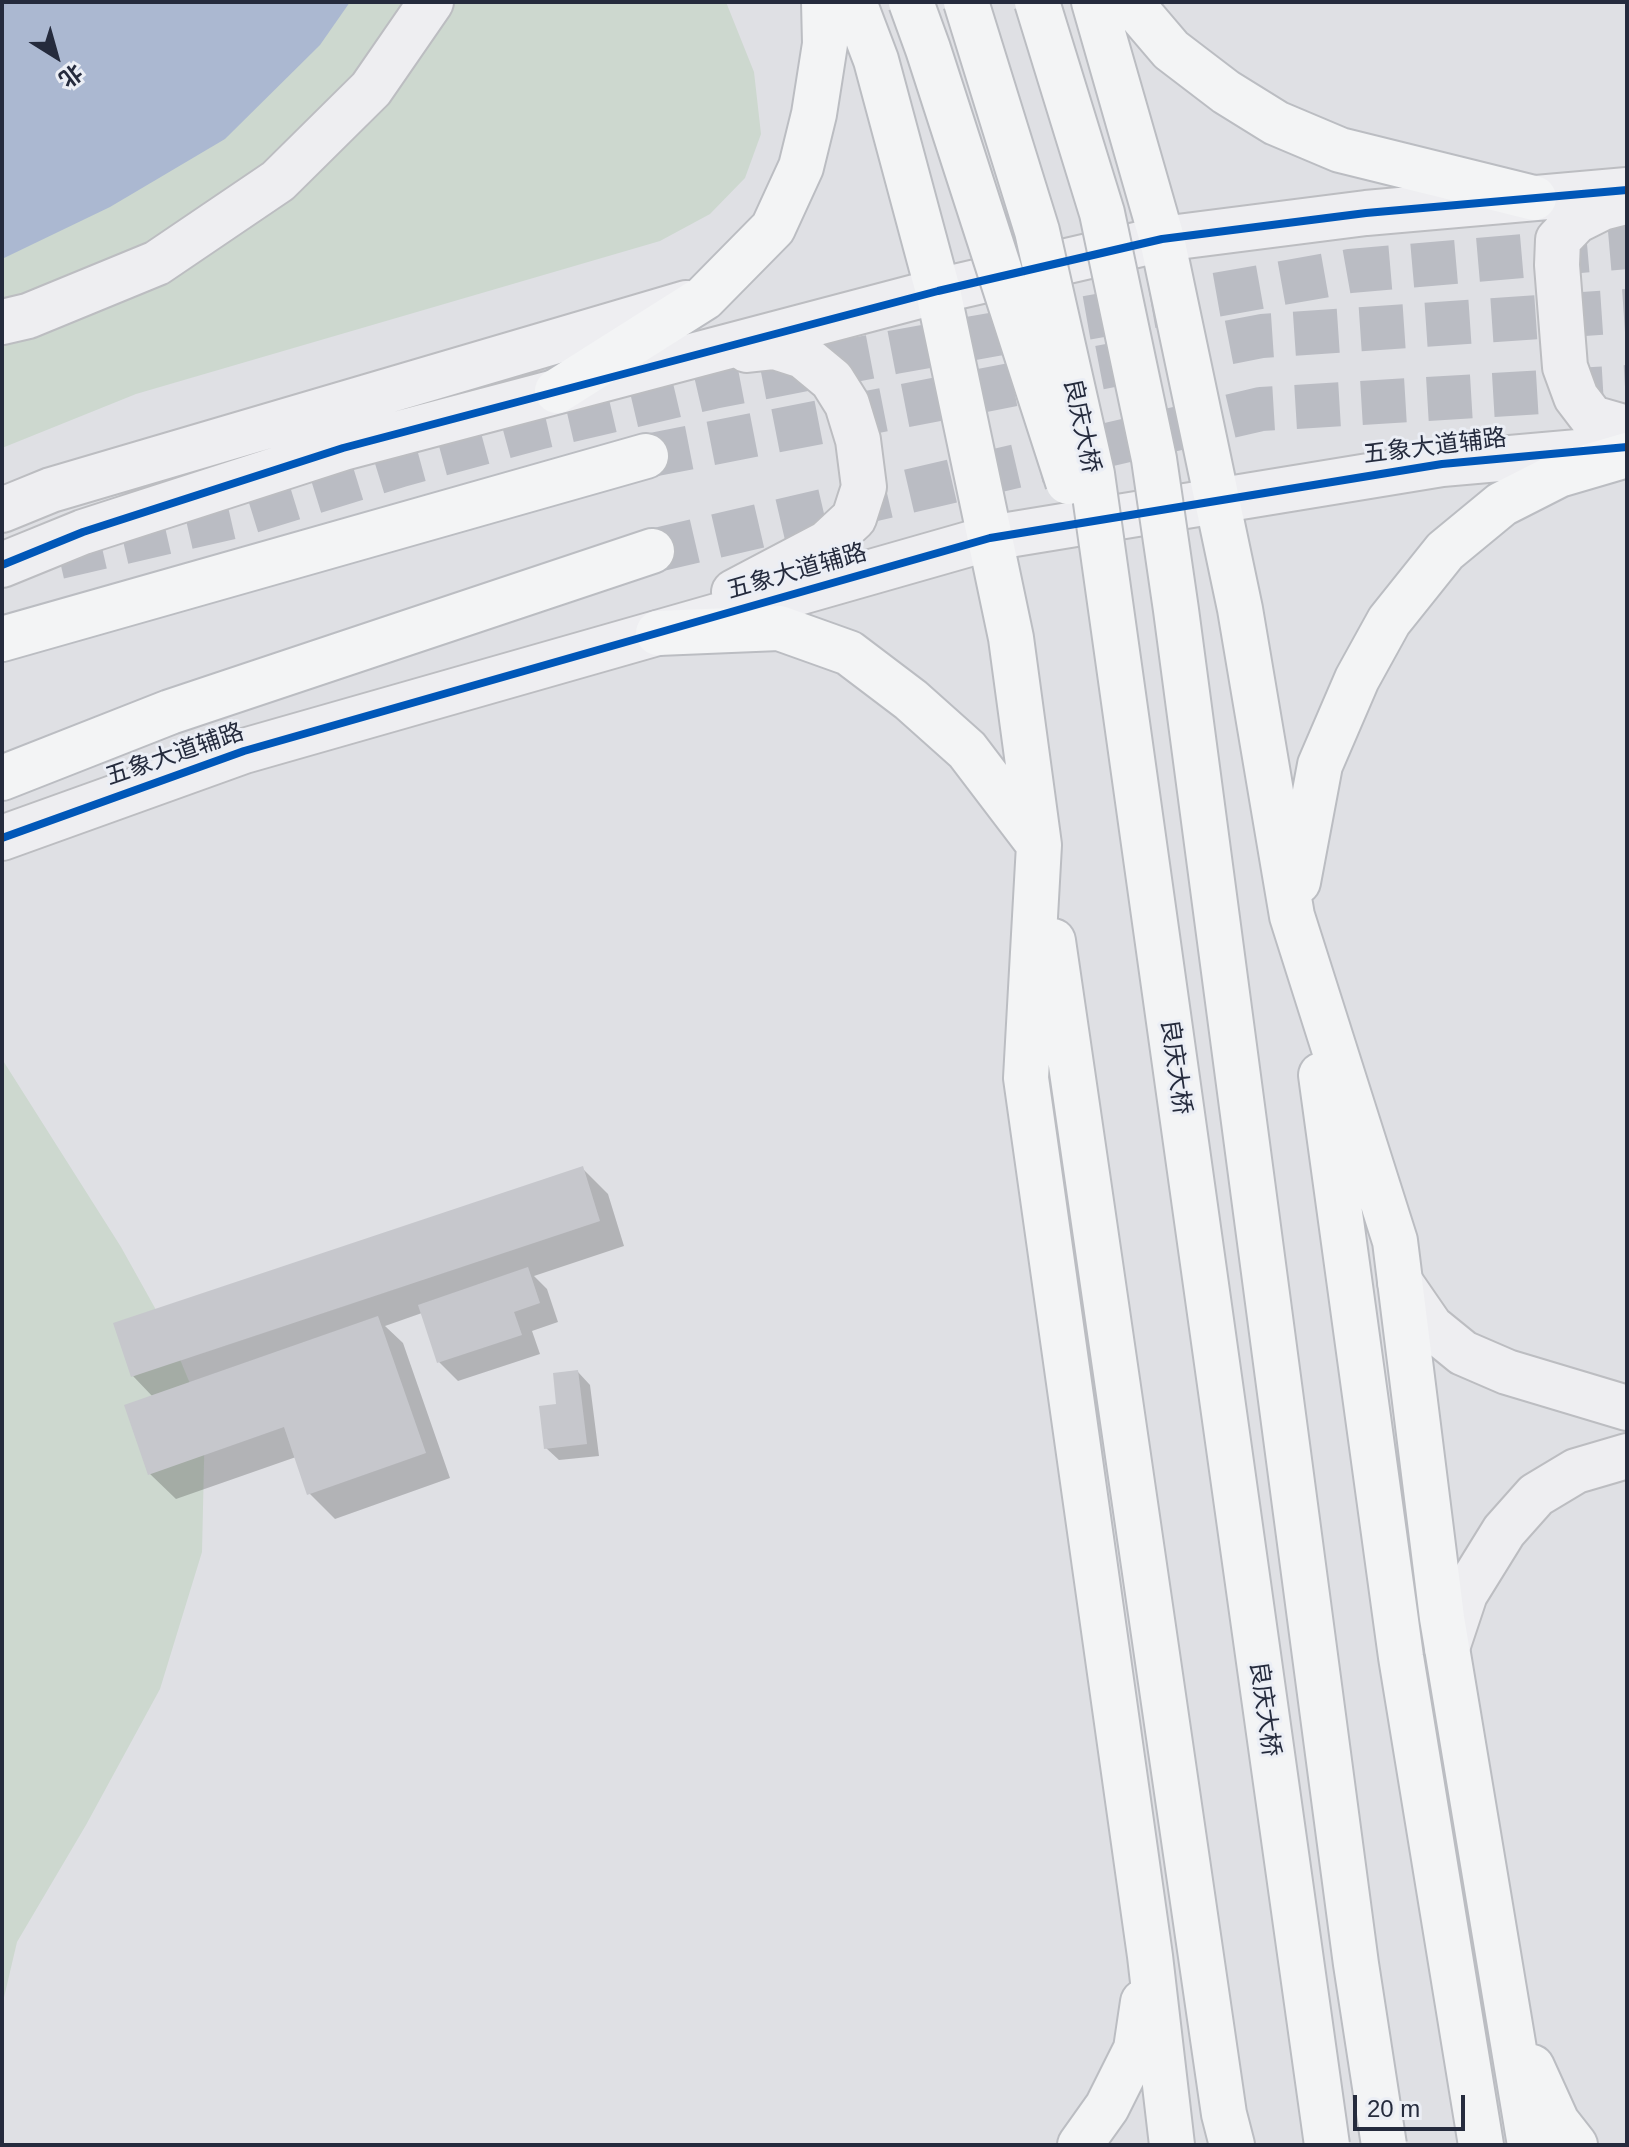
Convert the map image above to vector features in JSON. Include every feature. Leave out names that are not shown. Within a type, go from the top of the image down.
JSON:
[{"type":"main road","points":[[557,391],[704,298],[773,228],[801,167],[814,114],[825,44],[824,2]]},
{"type":"main road","points":[[854,2],[876,60],[938,291],[1011,638],[1224,2114],[1232,2145]]},
{"type":"main road","points":[[911,2],[1113,622]]},
{"type":"main road","name":"良庆大桥","points":[[966,2],[1037,231],[1092,474],[1327,2145]]},
{"type":"main road","points":[[1037,2],[1102,213],[1154,459],[1179,626],[1354,1948],[1384,2145]]},
{"type":"main road","points":[[1094,2],[1162,239],[1242,624],[1320,1072],[1401,1657],[1481,2145]]},
{"type":"main road","points":[[1130,2],[1171,50],[1226,92],[1276,123],[1340,150],[1534,198]]},
{"type":"main road","points":[[1530,2145],[1447,1648],[1395,1241],[1292,916],[1320,765],[1357,679],[1389,621],[1445,551],[1502,504],[1559,475],[1627,455]]},
{"type":"main road","points":[[2,639],[646,456]]},
{"type":"main road","points":[[2,778],[170,712],[652,551]]},
{"type":"main road","points":[[658,633],[779,628],[849,653],[911,700],[967,750],[1039,845],[1026,1078],[1150,1956],[1172,2145]]},
{"type":"main road","points":[[1080,2145],[1107,2107],[1136,2049],[1150,1956]]},
{"type":"main road","points":[[1506,2009],[1557,2122],[1575,2145]]},
{"type":"street","points":[[2,322],[28,316],[157,263],[278,181],[371,89],[431,2]]},
{"type":"street","points":[[2,565],[83,532],[343,448],[938,291],[1162,239],[1366,213],[1627,190]]},
{"type":"street","points":[[1627,202],[1602,208],[1576,221],[1558,240],[1557,265],[1565,367],[1576,397],[1592,418],[1627,428]]},
{"type":"street","points":[[2,510],[51,490],[704,298]]},
{"type":"street","points":[[658,633],[827,543],[854,518],[864,487],[858,440],[847,404],[832,380],[803,356],[775,347],[686,357]]},
{"type":"street","name":"五象大道辅路","points":[[2,838],[244,751],[990,538],[1442,464],[1627,447]]},
{"type":"street","points":[[1400,1282],[1431,1327],[1463,1353],[1507,1372],[1627,1408]]},
{"type":"street","points":[[1447,1648],[1465,1594],[1504,1531],[1536,1495],[1576,1471],[1627,1456]]},
{"type":"shaded area","points":[[2,2],[726,2],[754,72],[761,134],[745,178],[710,214],[660,241],[136,394],[2,448]]},
{"type":"shaded area","points":[[2,1059],[121,1247],[170,1335],[205,1420],[202,1552],[160,1689],[86,1825],[17,1942],[2,2006]]},
{"type":"water","points":[[2,2],[350,2],[320,45],[225,139],[110,207],[2,259]]},
{"type":"building","points":[[583,1166],[600,1221],[131,1377],[113,1323]]},
{"type":"building","points":[[528,1267],[540,1303],[514,1312],[522,1335],[437,1363],[418,1305]]},
{"type":"building","points":[[378,1316],[426,1453],[307,1495],[284,1427],[148,1475],[124,1405]]},
{"type":"building","points":[[578,1370],[587,1444],[544,1449],[539,1406],[556,1404],[553,1373]]},
{"type":"tunnel","points":[[59,557],[233,517],[401,465],[541,427],[713,387],[1350,271],[1627,247]]},
{"type":"tunnel","points":[[646,456],[1262,336],[1627,311]]},
{"type":"tunnel","points":[[652,551],[1261,409],[1627,387]]},
{"type":"cycle path","points":[[2,565],[83,532],[343,448],[938,291],[1162,239],[1366,213],[1627,190]]},
{"type":"cycle path","points":[[2,838],[244,751],[990,538],[1442,464],[1627,447]]}]
